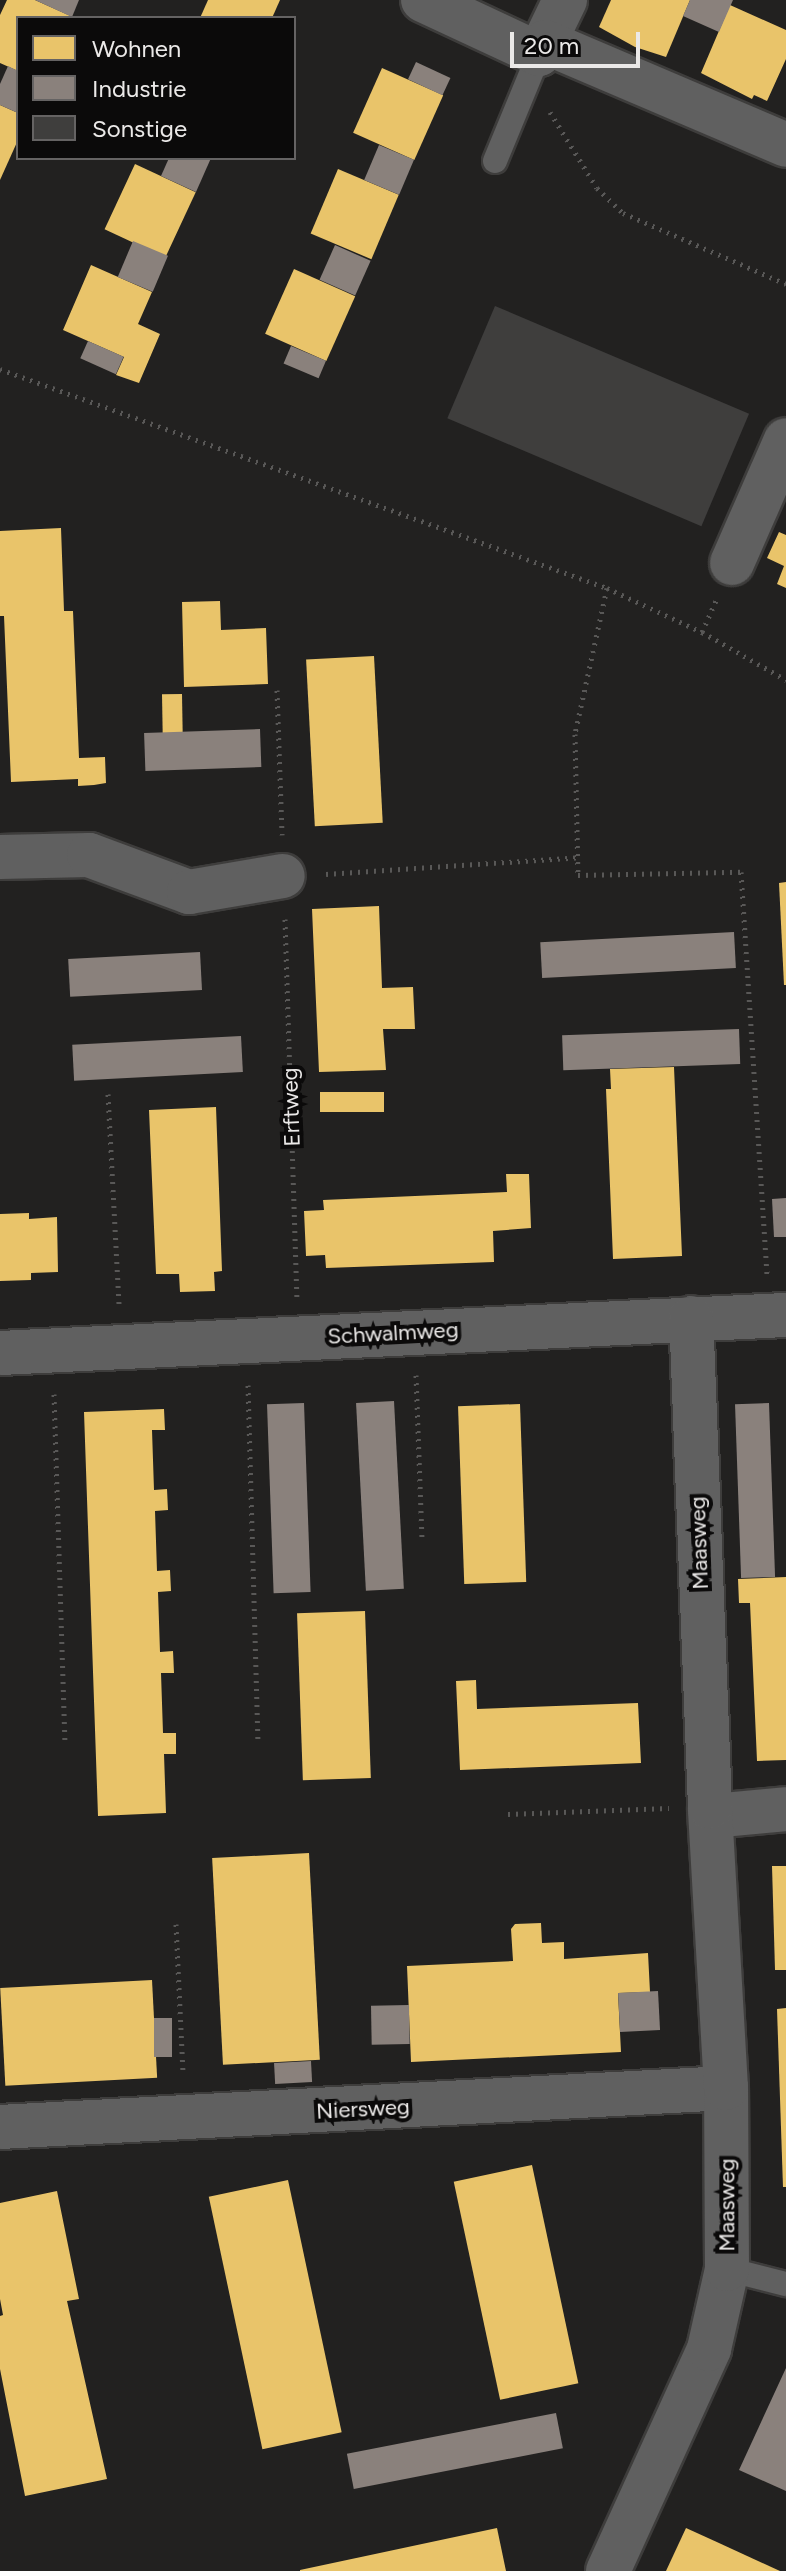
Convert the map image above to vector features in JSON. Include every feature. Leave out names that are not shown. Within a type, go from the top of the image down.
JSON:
[{"type":"street","points":[[423,0],[537,59],[786,145]]},
{"type":"street","points":[[537,59],[565,0]]},
{"type":"street","points":[[732,563],[786,440]]},
{"type":"street","points":[[0,857],[89,855],[189,892],[283,876]]},
{"type":"street","name":"Schwalmweg","points":[[0,1353],[778,1315]]},
{"type":"street","name":"Maasweg","points":[[608,2571],[709,2349],[727,2269],[726,2088],[710,1811],[691,1318]]},
{"type":"street","points":[[710,1811],[786,1809]]},
{"type":"street","name":"Niersweg","points":[[0,2127],[726,2088]]},
{"type":"lane","points":[[495,161],[537,59]]},
{"type":"lane","points":[[727,2269],[786,2284]]},
{"type":"path","points":[[537,59],[597,188],[623,213],[786,284]]},
{"type":"path","points":[[0,369],[607,588],[702,632],[786,680]]},
{"type":"path","points":[[607,588],[575,734],[578,875],[741,872],[778,1315]]},
{"type":"path","name":"Erftweg","points":[[277,690],[299,1338]]},
{"type":"path","points":[[283,876],[579,857]]},
{"type":"path","points":[[108,1094],[121,1347]]},
{"type":"path","points":[[415,1332],[422,1538]]},
{"type":"path","points":[[247,1341],[258,1739]]},
{"type":"path","points":[[53,1351],[65,1745]]},
{"type":"path","points":[[508,1814],[710,1811]]},
{"type":"path","points":[[176,1924],[185,2118]]},
{"type":"building: Wohnen","points":[[7,0],[35,0],[71,16],[16,16],[16,70],[0,63],[0,15]]},
{"type":"building: Wohnen","points":[[208,0],[280,0],[273,16],[201,16]]},
{"type":"building: Wohnen","points":[[611,0],[690,0],[666,57],[635,47],[599,27]]},
{"type":"building: Wohnen","points":[[730,5],[786,30],[786,59],[767,101],[754,95],[752,99],[701,73]]},
{"type":"building: Wohnen","points":[[382,68],[443,95],[414,160],[353,133]]},
{"type":"building: Wohnen","points":[[0,105],[16,112],[16,144],[0,180]]},
{"type":"building: Wohnen","points":[[135,164],[196,192],[165,258],[105,229]]},
{"type":"building: Wohnen","points":[[338,169],[399,195],[371,259],[311,233]]},
{"type":"building: Wohnen","points":[[91,265],[152,292],[138,324],[160,334],[139,383],[116,375],[124,357],[63,330]]},
{"type":"building: Wohnen","points":[[294,269],[355,296],[326,361],[265,334]]},
{"type":"building: Wohnen","points":[[61,528],[64,611],[73,611],[79,758],[105,757],[106,783],[94,785],[78,786],[78,779],[11,782],[4,616],[0,616],[0,531]]},
{"type":"building: Wohnen","points":[[779,532],[786,535],[786,588],[777,584],[784,566],[767,558]]},
{"type":"building: Wohnen","points":[[220,601],[221,630],[266,628],[268,684],[184,687],[182,602]]},
{"type":"building: Wohnen","points":[[374,656],[383,823],[315,826],[306,660]]},
{"type":"building: Wohnen","points":[[162,694],[182,694],[183,733],[163,733]]},
{"type":"building: Wohnen","points":[[786,882],[786,985],[784,985],[779,883]]},
{"type":"building: Wohnen","points":[[379,906],[382,988],[413,987],[415,1029],[383,1029],[386,1070],[319,1072],[312,909]]},
{"type":"building: Wohnen","points":[[674,1067],[682,1256],[613,1259],[606,1089],[611,1089],[610,1069]]},
{"type":"building: Wohnen","points":[[320,1092],[384,1092],[384,1112],[320,1112]]},
{"type":"building: Wohnen","points":[[216,1107],[222,1271],[214,1272],[215,1291],[180,1292],[179,1274],[156,1274],[149,1110]]},
{"type":"building: Wohnen","points":[[506,1174],[529,1174],[531,1228],[493,1231],[494,1262],[326,1268],[325,1255],[306,1256],[304,1211],[324,1210],[323,1200],[507,1192]]},
{"type":"building: Wohnen","points":[[29,1213],[29,1219],[57,1217],[58,1272],[31,1273],[31,1280],[0,1281],[0,1214]]},
{"type":"building: Wohnen","points":[[520,1404],[526,1582],[464,1584],[458,1406]]},
{"type":"building: Wohnen","points":[[164,1409],[165,1430],[152,1430],[154,1490],[167,1489],[168,1510],[155,1511],[157,1571],[170,1570],[171,1591],[158,1592],[160,1652],[173,1651],[174,1673],[161,1673],[163,1733],[176,1733],[176,1754],[164,1754],[166,1813],[98,1816],[84,1412]]},
{"type":"building: Wohnen","points":[[786,1577],[786,1760],[757,1761],[750,1603],[739,1603],[738,1579]]},
{"type":"building: Wohnen","points":[[365,1611],[371,1778],[303,1780],[297,1613]]},
{"type":"building: Wohnen","points":[[476,1680],[477,1709],[638,1703],[641,1763],[460,1770],[456,1681]]},
{"type":"building: Wohnen","points":[[309,1853],[320,2060],[223,2065],[212,1858]]},
{"type":"building: Wohnen","points":[[772,1866],[786,1866],[786,1970],[775,1970]]},
{"type":"building: Wohnen","points":[[541,1923],[542,1943],[564,1942],[564,1959],[648,1953],[650,1992],[618,1993],[621,2052],[411,2062],[407,1966],[513,1961],[511,1929],[515,1924]]},
{"type":"building: Wohnen","points":[[152,1980],[157,2078],[5,2086],[0,1988]]},
{"type":"building: Wohnen","points":[[786,2008],[786,2187],[783,2187],[777,2009]]},
{"type":"building: Wohnen","points":[[532,2165],[578,2383],[500,2400],[454,2182]]},
{"type":"building: Wohnen","points":[[288,2180],[342,2432],[262,2449],[209,2197]]},
{"type":"building: Wohnen","points":[[57,2191],[79,2299],[67,2301],[107,2479],[25,2496],[0,2369],[0,2316],[3,2315],[0,2299],[0,2203]]},
{"type":"building: Wohnen","points":[[497,2528],[506,2571],[300,2571],[300,2570]]},
{"type":"building: Wohnen","points":[[686,2528],[719,2543],[780,2571],[666,2571]]},
{"type":"building: Industrie","points":[[35,0],[79,0],[70,16]]},
{"type":"building: Industrie","points":[[690,0],[733,0],[719,32],[683,16]]},
{"type":"building: Industrie","points":[[416,62],[450,78],[442,95],[408,79]]},
{"type":"building: Industrie","points":[[8,66],[16,70],[16,112],[0,105],[0,84]]},
{"type":"building: Industrie","points":[[379,145],[414,160],[399,195],[364,180]]},
{"type":"building: Industrie","points":[[168,160],[210,160],[196,192],[161,176]]},
{"type":"building: Industrie","points":[[133,241],[168,256],[153,292],[118,277]]},
{"type":"building: Industrie","points":[[335,245],[371,261],[355,296],[320,280]]},
{"type":"building: Industrie","points":[[88,341],[124,357],[116,374],[80,358]]},
{"type":"building: Industrie","points":[[291,346],[326,361],[319,378],[284,363]]},
{"type":"building: Industrie","points":[[260,729],[261,767],[145,771],[144,733]]},
{"type":"building: Industrie","points":[[734,932],[736,968],[542,978],[540,942]]},
{"type":"building: Industrie","points":[[200,952],[202,990],[70,997],[68,959]]},
{"type":"building: Industrie","points":[[739,1029],[740,1064],[563,1070],[562,1035]]},
{"type":"building: Industrie","points":[[241,1036],[243,1072],[74,1081],[72,1045]]},
{"type":"building: Industrie","points":[[786,1198],[786,1237],[774,1237],[772,1199]]},
{"type":"building: Industrie","points":[[394,1401],[404,1589],[366,1591],[356,1403]]},
{"type":"building: Industrie","points":[[304,1403],[311,1592],[274,1593],[267,1404]]},
{"type":"building: Industrie","points":[[769,1403],[775,1577],[741,1578],[735,1404]]},
{"type":"building: Industrie","points":[[658,1991],[660,2030],[620,2032],[618,1993]]},
{"type":"building: Industrie","points":[[409,2005],[410,2044],[372,2045],[371,2006]]},
{"type":"building: Industrie","points":[[154,2018],[172,2018],[172,2057],[154,2057]]},
{"type":"building: Industrie","points":[[311,2061],[312,2082],[275,2084],[274,2063]]},
{"type":"building: Industrie","points":[[786,2368],[786,2491],[739,2470]]},
{"type":"building: Industrie","points":[[556,2413],[563,2448],[354,2489],[347,2454]]},
{"type":"building: Sonstige","points":[[495,306],[749,414],[701,526],[447,418]]}]
